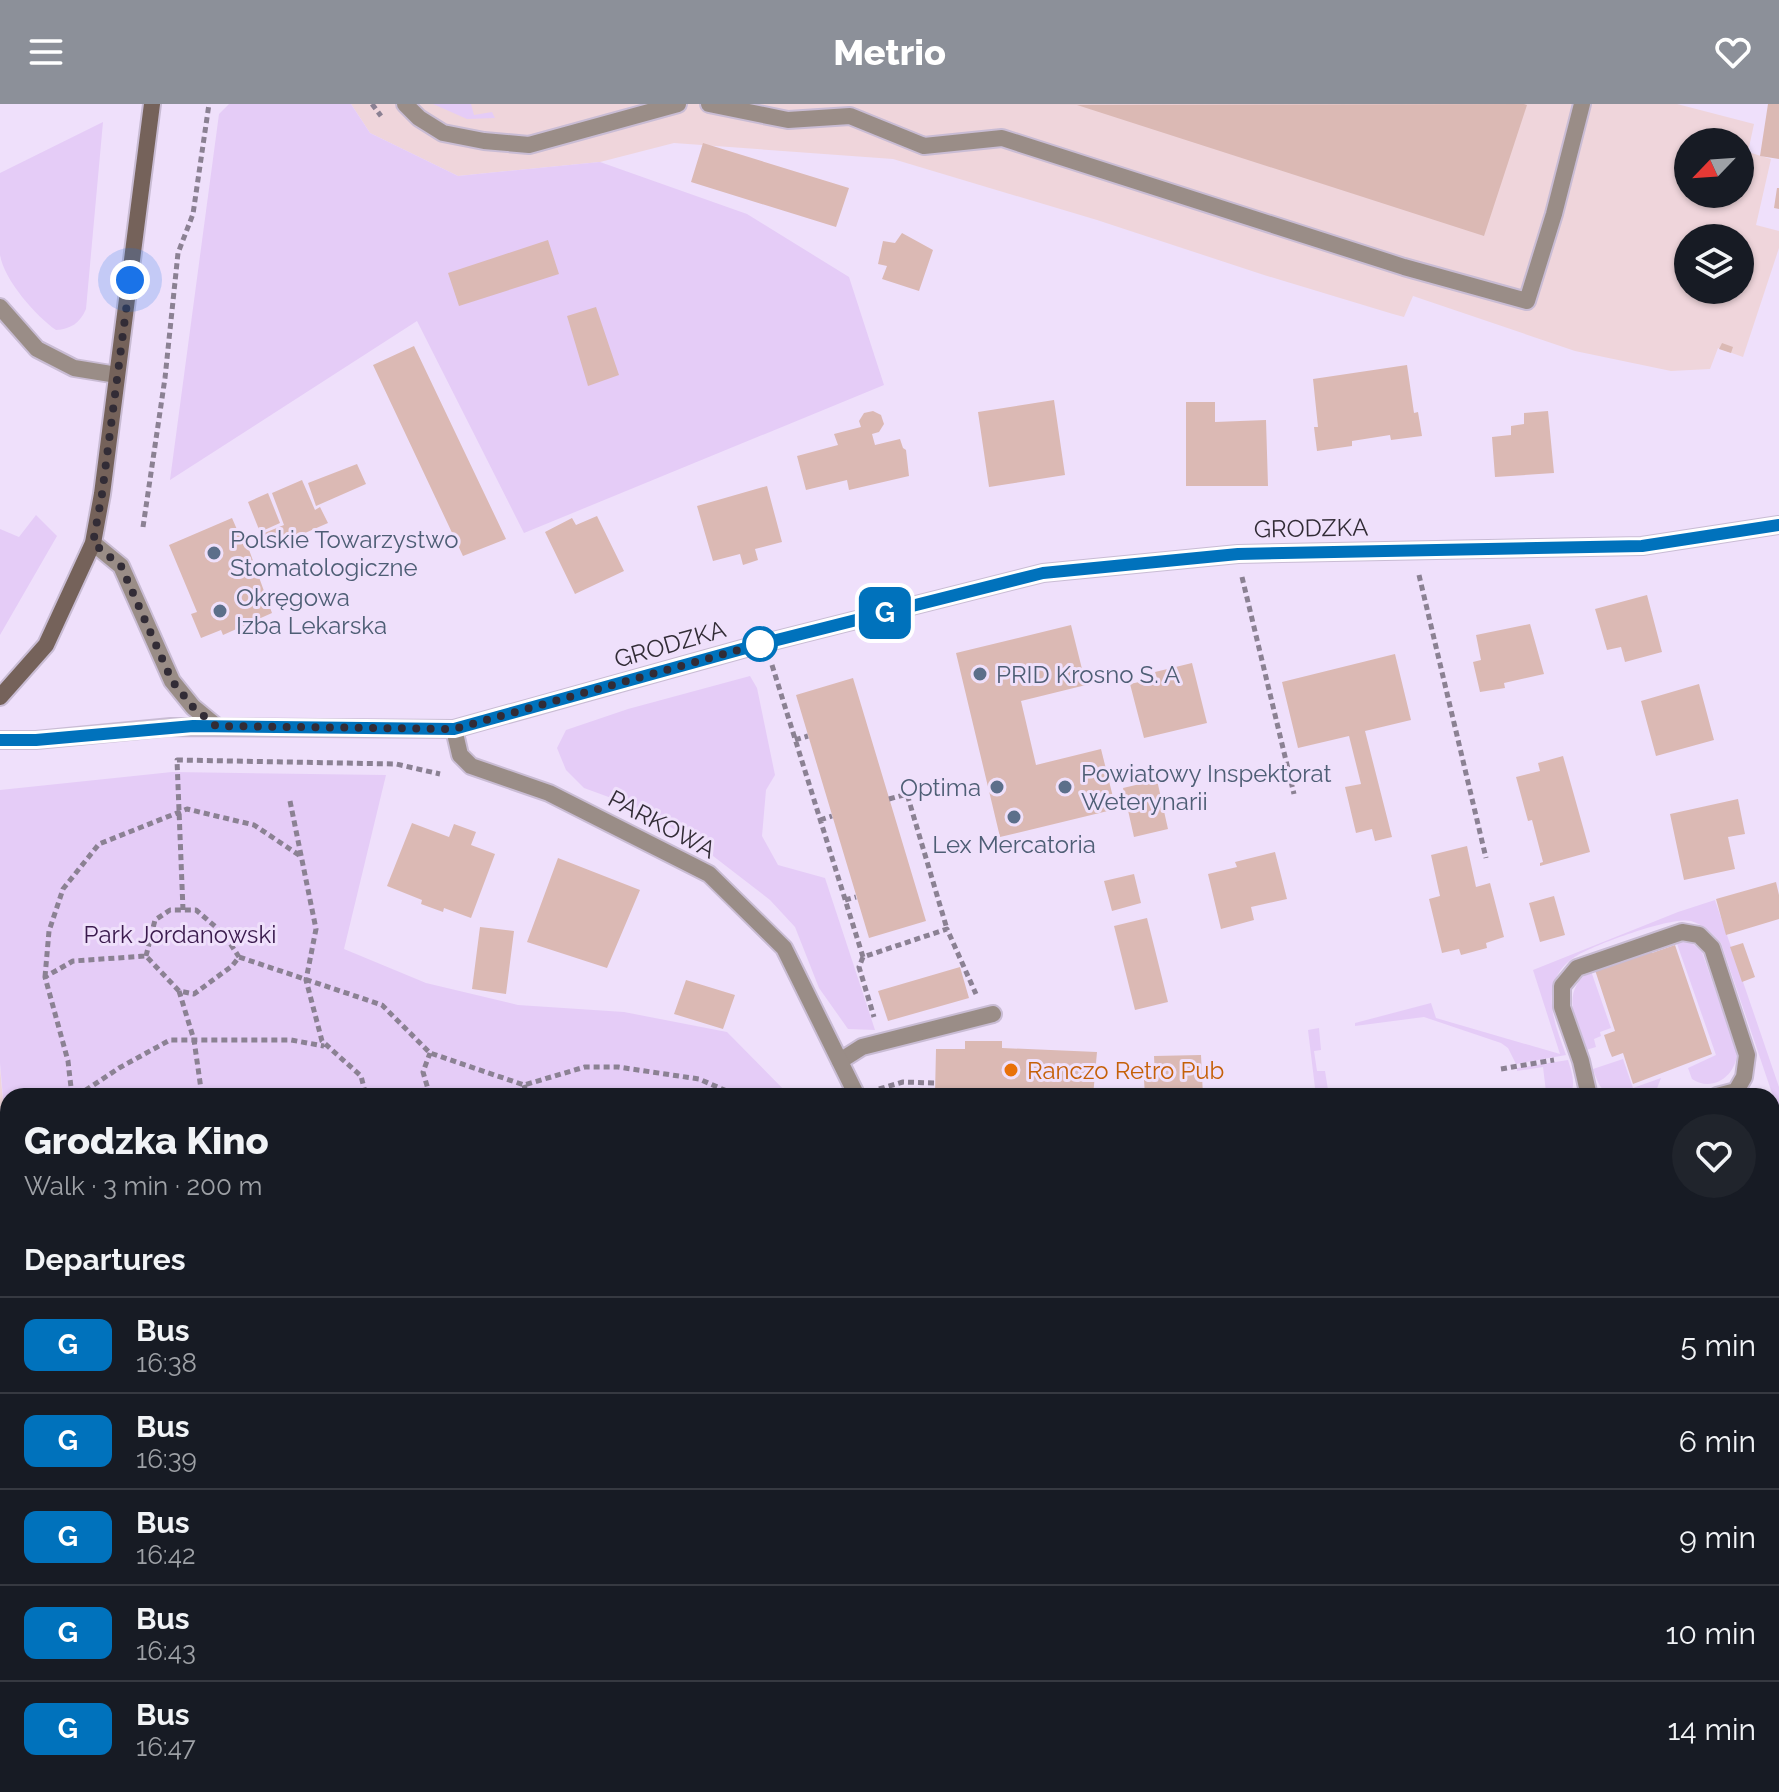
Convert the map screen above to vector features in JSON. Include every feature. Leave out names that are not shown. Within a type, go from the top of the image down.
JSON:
[{"type":"main road","points":[[0,697],[46,645],[93,543],[153,106]]},
{"type":"street","points":[[405,104],[419,118],[443,133],[529,145],[678,104]]},
{"type":"street","points":[[709,104],[788,120],[853,110],[924,146],[1002,138],[1389,262],[1527,301],[1554,214],[1582,104]]},
{"type":"street","points":[[0,307],[37,349],[74,368],[117,375]]},
{"type":"street","name":"GRODZKA","points":[[0,740],[36,740],[171,727],[454,729],[753,646],[1043,573],[1238,554],[1642,546],[1779,525]]},
{"type":"street","points":[[93,543],[121,566],[172,681],[193,707],[216,726]]},
{"type":"street","name":"PARKOWA","points":[[454,729],[460,755],[471,766],[549,793],[709,874],[784,948],[840,1061],[860,1088]]},
{"type":"street","points":[[1587,1088],[1562,1007],[1562,986],[1577,968],[1682,932],[1699,935],[1712,948],[1747,1055],[1744,1077],[1738,1088]]},
{"type":"street","points":[[840,1061],[862,1047],[988,1015]]},
{"type":"path","points":[[143,527],[165,378],[178,253],[193,214],[209,104]]},
{"type":"path","points":[[1413,551],[1486,858]]},
{"type":"path","points":[[1238,554],[1294,794]]},
{"type":"path","points":[[772,664],[863,957],[859,967],[882,1042]]},
{"type":"path","points":[[795,740],[808,736]]},
{"type":"path","points":[[183,910],[177,760],[396,764],[447,776]]},
{"type":"path","points":[[889,799],[907,794],[947,929],[988,1015]]},
{"type":"path","points":[[290,801],[316,929],[306,980],[322,1041],[361,1076],[364,1088]]},
{"type":"path","points":[[73,1088],[45,977],[49,931],[63,889],[99,844],[187,809],[254,825],[302,857]]},
{"type":"path","points":[[820,820],[832,816]]},
{"type":"path","points":[[845,900],[856,897]]},
{"type":"path","points":[[146,956],[155,920],[170,910],[196,910],[224,934],[239,957],[382,1005],[430,1053],[524,1085],[585,1067],[618,1067],[699,1079],[720,1088]]},
{"type":"path","points":[[863,957],[947,929]]},
{"type":"path","points":[[45,977],[73,961],[146,956]]},
{"type":"path","points":[[146,956],[179,991],[194,1040],[201,1088]]},
{"type":"path","points":[[179,991],[194,994],[232,966],[239,957]]},
{"type":"path","points":[[87,1088],[170,1040],[291,1040],[328,1046]]},
{"type":"path","points":[[428,1088],[423,1072],[430,1053]]},
{"type":"path","points":[[1501,1069],[1579,1055]]},
{"type":"path","points":[[884,1088],[903,1082],[935,1083]]},
{"type":"shaded area","points":[[351,104],[1677,104],[1754,124],[1753,128],[1674,128],[1674,208],[1754,208],[1754,154],[1771,159],[1756,225],[1779,231],[1779,248],[1743,357],[1718,348],[1710,369],[1671,371],[1575,351],[1413,296],[1404,317],[893,159],[674,143],[600,162],[458,176],[370,133]]},
{"type":"green space","points":[[229,104],[351,104],[370,133],[458,176],[600,162],[747,214],[849,277],[884,385],[524,533],[417,321],[170,480],[219,114]]},
{"type":"green space","points":[[433,104],[471,104],[474,115],[492,112],[495,118],[467,119]]},
{"type":"green space","points":[[103,122],[86,309],[74,324],[56,330],[22,297],[3,265],[0,255],[0,173]]},
{"type":"green space","points":[[36,515],[57,536],[0,635],[0,529],[19,537]]},
{"type":"green space","points":[[750,676],[757,688],[775,775],[766,790],[762,836],[778,865],[825,878],[875,1030],[848,1029],[819,988],[795,927],[770,900],[691,839],[636,807],[584,788],[566,770],[557,748],[566,730],[628,709]]},
{"type":"green space","name":"Park Jordanowski","points":[[172,772],[386,775],[344,949],[426,983],[518,1005],[624,1012],[727,1032],[782,1088],[2,1088],[0,790]]},
{"type":"green space","points":[[1715,900],[1779,1088],[1770,1088],[1721,943],[1708,930],[1691,921],[1668,923],[1617,938],[1587,950],[1563,967],[1554,983],[1552,1002],[1554,1020],[1566,1055],[1516,1064],[1508,1048],[1501,1043],[1424,1017],[1355,1026],[1355,1023],[1431,1003],[1436,1018],[1560,1054],[1533,970]]},
{"type":"green space","points":[[1676,941],[1692,943],[1702,952],[1737,1052],[1733,1068],[1715,1083],[1700,1083],[1692,1079],[1688,1068],[1716,1055]]},
{"type":"green space","points":[[1591,971],[1611,1028],[1600,1032],[1601,1036],[1594,1039],[1596,1047],[1586,1050],[1575,1018],[1573,997],[1581,979]]},
{"type":"green space","points":[[1319,1028],[1321,1050],[1314,1051],[1317,1071],[1325,1071],[1328,1088],[1315,1088],[1308,1030]]},
{"type":"green space","points":[[1623,1059],[1633,1088],[1602,1088],[1593,1069]]},
{"type":"green space","points":[[1568,1060],[1572,1088],[1546,1088],[1543,1067],[1517,1071],[1517,1068]]},
{"type":"green space","points":[[1661,1078],[1657,1088],[1633,1088]]},
{"type":"building","points":[[1768,104],[1779,104],[1779,159],[1760,156]]},
{"type":"building","points":[[1077,105],[1527,105],[1484,236]]},
{"type":"building","points":[[703,143],[849,188],[836,227],[691,182]]},
{"type":"building","points":[[1779,188],[1779,209],[1774,208]]},
{"type":"building","points":[[902,233],[933,250],[919,291],[882,279],[887,266],[878,264],[883,241],[895,243]]},
{"type":"building","points":[[548,240],[559,274],[459,306],[448,273]]},
{"type":"building","points":[[596,307],[619,375],[588,386],[567,316]]},
{"type":"building","points":[[1722,343],[1733,347],[1731,353],[1719,349]]},
{"type":"building","points":[[414,346],[506,539],[463,556],[373,365]]},
{"type":"building","points":[[1407,365],[1414,413],[1418,412],[1422,436],[1391,440],[1390,435],[1352,441],[1352,446],[1317,451],[1313,379]]},
{"type":"building","points":[[1054,400],[1065,475],[989,487],[978,412]]},
{"type":"building","points":[[1186,402],[1215,402],[1215,422],[1266,420],[1268,486],[1186,486]]},
{"type":"building","points":[[873,411],[881,415],[884,424],[879,432],[872,434],[875,445],[900,439],[906,450],[909,476],[849,490],[847,480],[806,490],[797,456],[838,445],[834,434],[861,427],[859,421],[864,413]]},
{"type":"building","points":[[1548,411],[1554,473],[1495,477],[1492,437],[1511,435],[1511,426],[1524,424],[1524,413]]},
{"type":"building","points":[[357,464],[366,484],[316,506],[308,483]]},
{"type":"building","points":[[302,480],[315,510],[320,507],[328,523],[268,549],[262,534],[284,525],[272,493]]},
{"type":"building","points":[[767,486],[782,542],[755,549],[758,560],[743,565],[740,554],[713,561],[697,506]]},
{"type":"building","points":[[268,493],[280,523],[260,532],[248,502]]},
{"type":"building","points":[[597,516],[624,571],[575,594],[545,532],[572,518],[576,525]]},
{"type":"building","points":[[232,518],[245,548],[248,547],[272,613],[223,635],[221,630],[201,638],[191,614],[197,612],[169,545]]},
{"type":"building","points":[[1647,595],[1662,652],[1625,662],[1621,647],[1607,650],[1595,609]]},
{"type":"building","points":[[1530,624],[1544,674],[1504,683],[1505,688],[1480,692],[1473,662],[1481,660],[1476,635]]},
{"type":"building","points":[[1071,625],[1086,685],[1021,701],[1036,765],[1101,749],[1116,809],[1000,837],[956,653]]},
{"type":"building","points":[[1395,654],[1411,720],[1365,731],[1392,837],[1375,841],[1372,829],[1356,833],[1345,787],[1361,784],[1349,736],[1298,748],[1282,682]]},
{"type":"building","points":[[1192,663],[1207,723],[1144,738],[1130,684],[1157,678],[1155,672]]},
{"type":"building","points":[[853,678],[926,921],[869,938],[796,695]]},
{"type":"building","points":[[1699,684],[1714,740],[1656,756],[1641,701]]},
{"type":"building","points":[[1563,756],[1590,852],[1540,866],[1543,862],[1532,820],[1528,821],[1516,777],[1540,771],[1538,763]]},
{"type":"building","points":[[1157,780],[1168,829],[1134,837],[1123,788]]},
{"type":"building","points":[[1738,799],[1745,834],[1728,837],[1735,869],[1684,880],[1670,814]]},
{"type":"building","points":[[412,823],[449,837],[454,824],[476,832],[471,845],[495,854],[471,918],[421,904],[422,900],[387,886]]},
{"type":"building","points":[[1467,846],[1476,887],[1490,883],[1504,937],[1486,943],[1487,948],[1461,955],[1459,949],[1442,953],[1429,899],[1440,896],[1431,855]]},
{"type":"building","points":[[1275,852],[1287,899],[1251,907],[1254,920],[1221,929],[1208,874],[1237,867],[1235,862]]},
{"type":"building","points":[[558,858],[640,890],[607,968],[527,942]]},
{"type":"building","points":[[1134,874],[1141,903],[1112,911],[1104,881]]},
{"type":"building","points":[[1776,882],[1779,919],[1726,935],[1716,899]]},
{"type":"building","points":[[1554,896],[1565,935],[1540,942],[1529,903]]},
{"type":"building","points":[[1147,918],[1168,1002],[1135,1010],[1114,926]]},
{"type":"building","points":[[480,927],[514,931],[506,994],[472,989]]},
{"type":"building","points":[[1743,943],[1755,977],[1742,982],[1730,947]]},
{"type":"building","points":[[1675,945],[1712,1054],[1633,1084],[1623,1053],[1612,1057],[1604,1035],[1615,1031],[1595,970]]},
{"type":"building","points":[[960,967],[969,998],[888,1021],[878,991]]},
{"type":"building","points":[[686,980],[735,995],[723,1029],[674,1014]]},
{"type":"building","points":[[965,1041],[1002,1041],[1002,1048],[1097,1052],[1094,1088],[935,1088],[936,1049],[965,1049]]},
{"type":"building","points":[[1201,1055],[1203,1088],[1144,1088],[1144,1080],[1155,1080],[1154,1056]]},
{"type":"bus line","name":"G","points":[[0,740],[36,740],[193,726],[454,729],[753,646],[1043,573],[1238,554],[1642,546],[1779,525]]},
{"type":"place","name":"Polskie Towarzystwo Stomatologiczne","points":[[214,553]]},
{"type":"place","name":"Okręgowa Izba Lekarska","points":[[220,611]]},
{"type":"place","name":"PRID Krosno S. A","points":[[980,674]]},
{"type":"place","name":"Optima","points":[[997,787]]},
{"type":"place","name":"Powiatowy Inspektorat Weterynarii","points":[[1065,787]]},
{"type":"place","name":"Lex Mercatoria","points":[[1014,817]]},
{"type":"place","name":"Ranczo Retro Pub","points":[[1011,1070]]},
{"type":"route","points":[[130,280],[93,543],[121,566],[172,681],[193,707],[216,726],[454,729],[760,644]]}]
